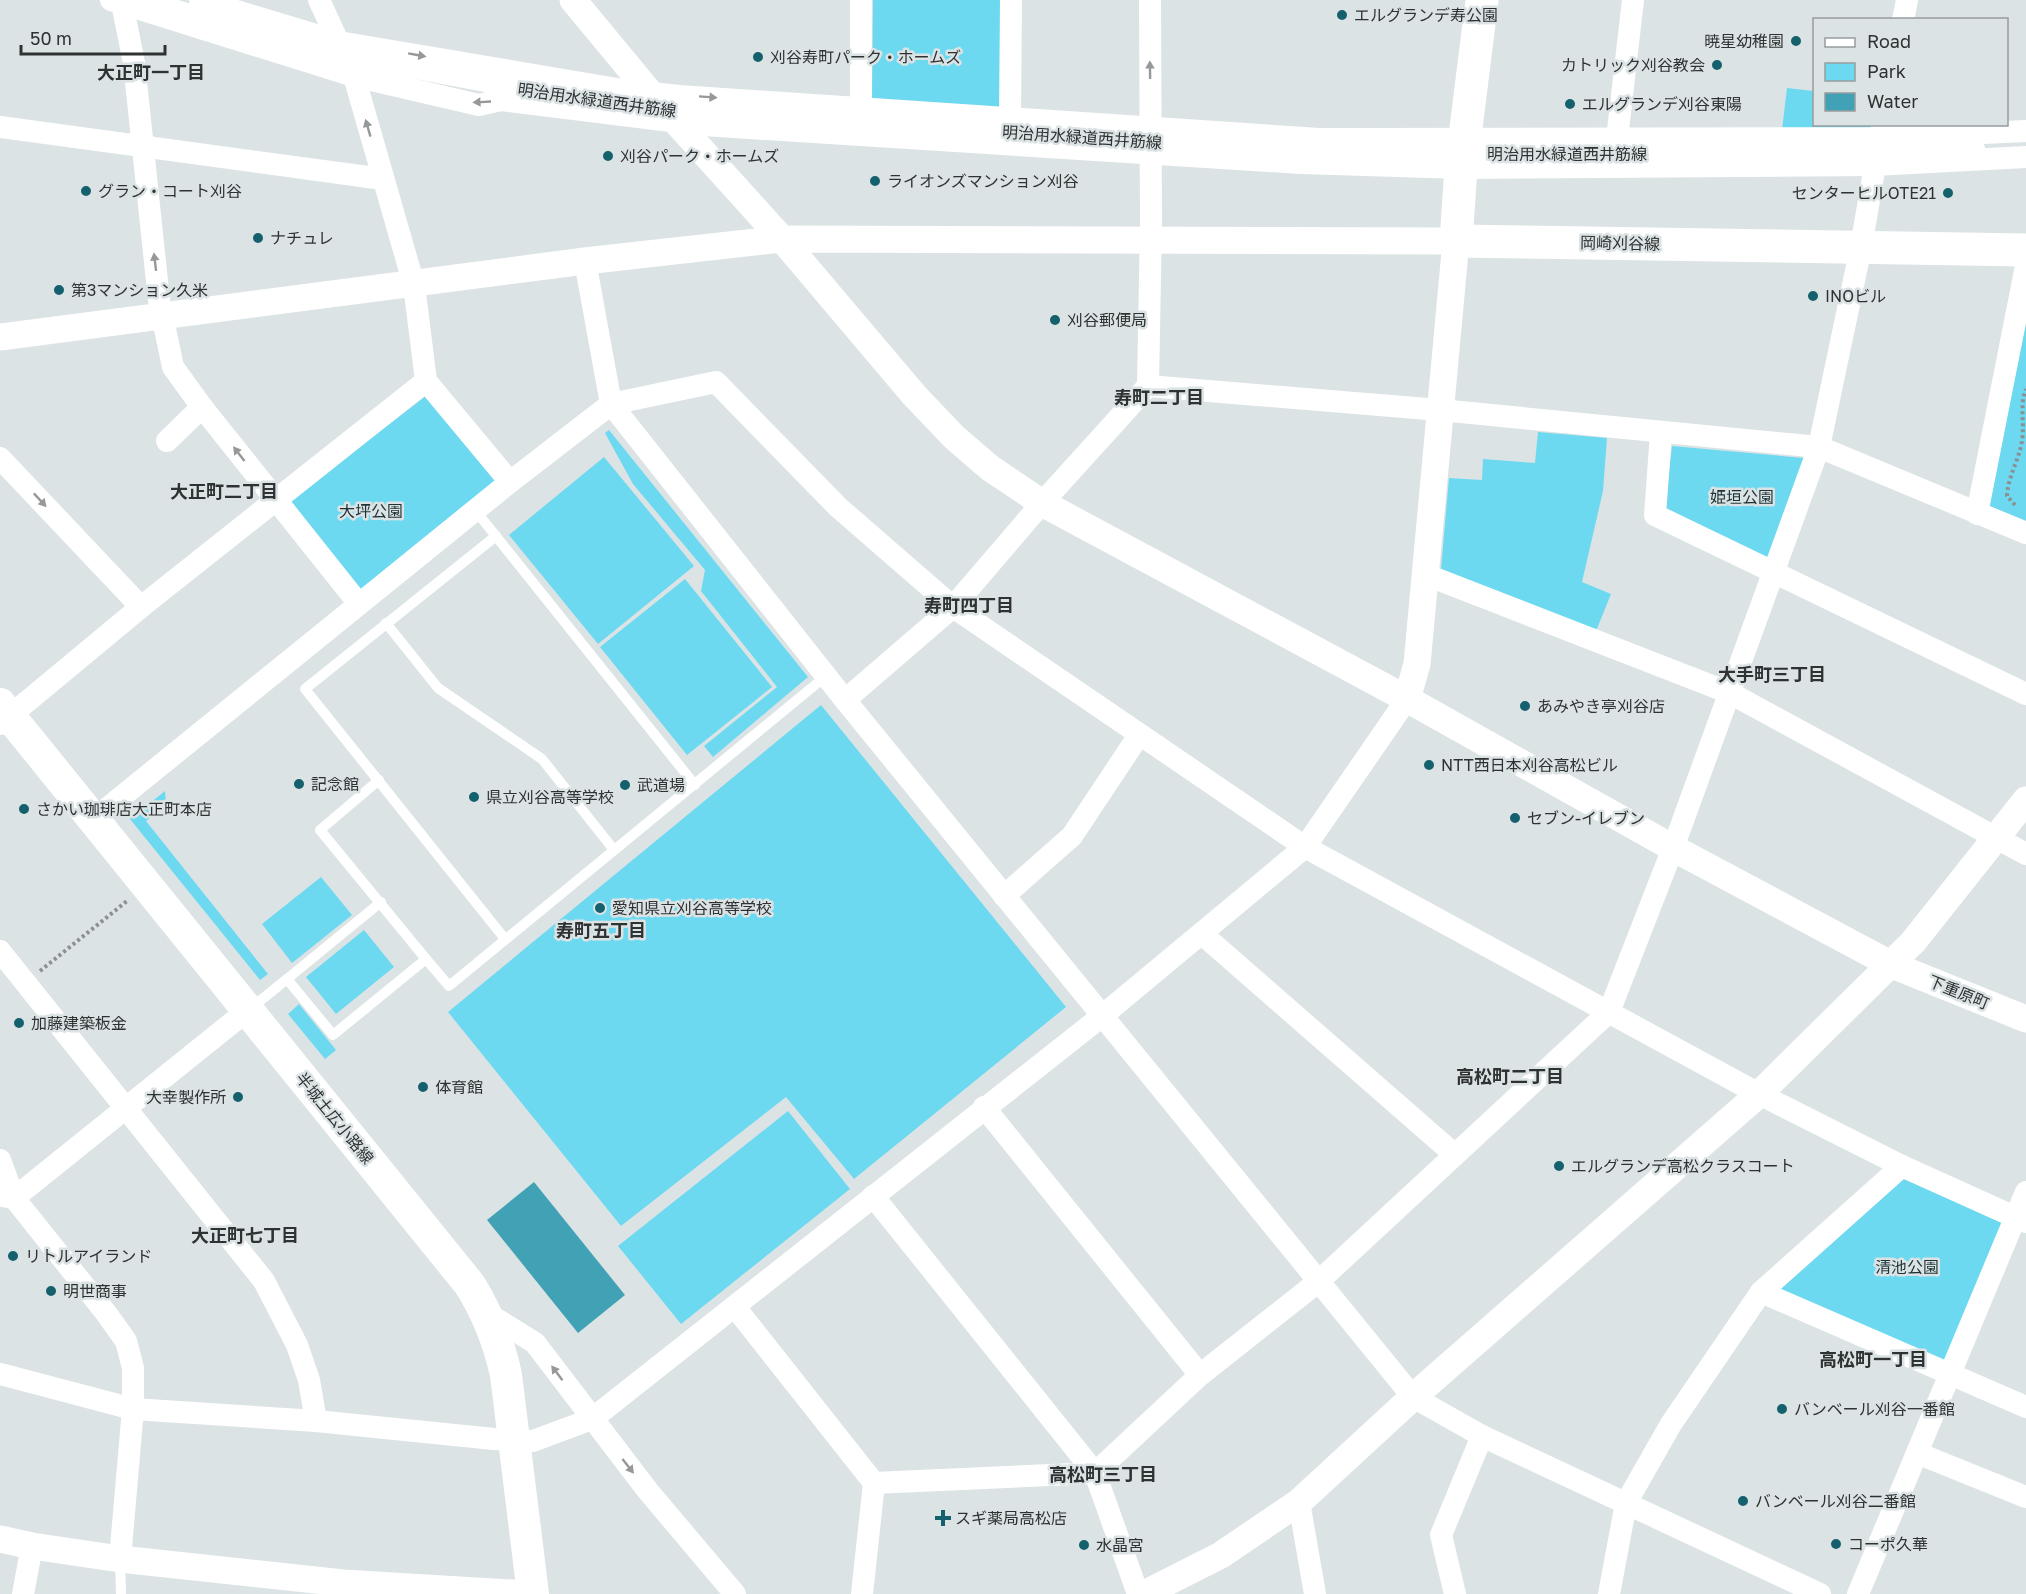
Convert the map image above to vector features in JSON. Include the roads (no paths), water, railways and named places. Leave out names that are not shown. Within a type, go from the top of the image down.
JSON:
[{"type":"main road","points":[[1456,240],[1463,154],[1482,0]]},
{"type":"main road","name":"岡崎刈谷線","points":[[1456,240],[2026,250]]},
{"type":"main road","name":"半城土広小路線","points":[[3,714],[94,819],[470,1285],[487,1313],[500,1345],[506,1375],[516,1440],[533,1594]]},
{"type":"street","points":[[150,0],[346,59],[479,105],[501,100],[665,108],[1150,141],[1319,139],[1463,154],[1878,145],[2026,131]]},
{"type":"street","points":[[200,0],[346,59]]},
{"type":"street","points":[[319,0],[346,59],[414,285],[426,381],[510,482]]},
{"type":"street","name":"下重原町","points":[[573,0],[665,108],[782,239],[914,395],[954,436],[990,468],[1042,503],[1407,699],[1673,848],[1892,965],[2026,1019]]},
{"type":"street","points":[[861,0],[861,107]]},
{"type":"street","points":[[1010,117],[1011,0]]},
{"type":"street","points":[[845,700],[953,607],[1042,503],[1148,386],[1150,0]]},
{"type":"street","points":[[1617,139],[1633,0]]},
{"type":"street","points":[[1903,18],[1906,0]]},
{"type":"street","points":[[359,604],[202,407],[173,367],[162,317],[134,63],[117,2],[346,59],[665,108],[861,107],[1010,117],[1150,141]]},
{"type":"street","points":[[0,127],[383,179]]},
{"type":"street","points":[[1463,154],[1617,139],[2026,146]]},
{"type":"street","points":[[1878,145],[2026,157]]},
{"type":"street","points":[[874,1483],[1095,1473],[1200,1375],[1319,1281],[1609,1012],[1673,848],[1704,756],[1730,693],[1819,447],[1861,247],[1878,145]]},
{"type":"street","points":[[0,337],[585,261],[782,239],[1456,240],[1417,664],[1407,699],[1305,847],[1102,1016],[592,1419],[533,1441],[516,1440],[316,1421],[133,1409],[0,1374]]},
{"type":"street","points":[[585,261],[611,404],[845,700],[1413,1397],[1482,1436],[1821,1594]]},
{"type":"street","points":[[1977,514],[2026,266]]},
{"type":"street","points":[[3,714],[426,381]]},
{"type":"street","points":[[94,819],[475,510],[611,404],[716,382],[838,507],[953,607],[1305,847],[1759,1094],[1902,1166],[2021,1220]]},
{"type":"street","points":[[1148,386],[1440,410],[1819,447],[2026,533]]},
{"type":"street","points":[[167,441],[202,407]]},
{"type":"street","points":[[1661,433],[1655,515],[2026,694]]},
{"type":"street","points":[[0,458],[141,607]]},
{"type":"street","points":[[1424,574],[1730,693],[2026,854]]},
{"type":"street","points":[[1004,896],[1072,836],[1139,735]]},
{"type":"street","points":[[1144,1594],[1221,1555],[1299,1502],[1413,1397],[1759,1094],[1892,965],[2026,800]]},
{"type":"street","points":[[1202,933],[1454,1154]]},
{"type":"street","points":[[2,957],[128,1107],[264,1281],[297,1345],[309,1380],[316,1421]]},
{"type":"street","points":[[7,1197],[128,1107],[248,1010]]},
{"type":"street","points":[[984,1107],[1200,1375]]},
{"type":"street","points":[[0,1160],[7,1197],[106,1313],[126,1341],[133,1368],[133,1409],[120,1559]]},
{"type":"street","points":[[1609,1594],[1626,1503],[1671,1424],[1761,1292],[1902,1166]]},
{"type":"street","points":[[1858,1594],[1950,1375],[2021,1220],[2026,1192]]},
{"type":"street","points":[[873,1197],[1095,1473],[1138,1594]]},
{"type":"street","points":[[1761,1292],[2026,1407]]},
{"type":"street","points":[[735,1307],[874,1483],[862,1594]]},
{"type":"street","points":[[487,1313],[535,1343],[592,1419],[735,1594]]},
{"type":"street","points":[[1455,1594],[1442,1535],[1482,1436]]},
{"type":"street","points":[[1917,1453],[2026,1497]]},
{"type":"street","points":[[1299,1502],[1315,1594]]},
{"type":"street","points":[[0,1539],[120,1559],[343,1583],[528,1594]]},
{"type":"street","points":[[23,1594],[32,1546]]},
{"type":"lane","points":[[475,510],[695,785]]},
{"type":"lane","points":[[496,536],[305,688],[505,939]]},
{"type":"lane","points":[[386,623],[438,688],[542,759],[614,850]]},
{"type":"lane","points":[[379,780],[320,830],[449,986],[826,676]]},
{"type":"lane","points":[[248,1010],[381,902]]},
{"type":"lane","points":[[287,979],[333,1035],[426,959]]},
{"type":"lane","points":[[120,1559],[121,1594]]},
{"type":"water","points":[[534,1182],[625,1295],[578,1333],[487,1220]]},
{"type":"place","name":"エルグランデ寿公園","points":[[1342,15]]},
{"type":"place","name":"暁星幼稚園","points":[[1796,41]]},
{"type":"place","name":"刈谷寿町パーク・ホームズ","points":[[758,57]]},
{"type":"place","name":"カトリック刈谷教会","points":[[1717,65]]},
{"type":"place","name":"エルグランデ刈谷東陽","points":[[1570,104]]},
{"type":"place","name":"刈谷パーク・ホームズ","points":[[608,156]]},
{"type":"place","name":"ライオンズマンション刈谷","points":[[875,181]]},
{"type":"place","name":"グラン・コート刈谷","points":[[86,191]]},
{"type":"place","name":"センターヒルOTE21","points":[[1948,193]]},
{"type":"place","name":"ナチュレ","points":[[258,238]]},
{"type":"place","name":"第3マンション久米","points":[[59,290]]},
{"type":"place","name":"INOビル","points":[[1813,296]]},
{"type":"place","name":"刈谷郵便局","points":[[1055,320]]},
{"type":"place","name":"あみやき亭刈谷店","points":[[1525,706]]},
{"type":"place","name":"NTT西日本刈谷高松ビル","points":[[1429,765]]},
{"type":"place","name":"記念館","points":[[299,784]]},
{"type":"place","name":"武道場","points":[[625,785]]},
{"type":"place","name":"県立刈谷高等学校","points":[[474,797]]},
{"type":"place","name":"さかい珈琲店大正町本店","points":[[24,809]]},
{"type":"place","name":"セブン-イレブン","points":[[1515,818]]},
{"type":"place","name":"愛知県立刈谷高等学校","points":[[600,908]]},
{"type":"place","name":"加藤建築板金","points":[[19,1023]]},
{"type":"place","name":"体育館","points":[[423,1087]]},
{"type":"place","name":"大幸製作所","points":[[238,1097]]},
{"type":"place","name":"エルグランデ高松クラスコート","points":[[1559,1166]]},
{"type":"place","name":"リトルアイランド","points":[[13,1256]]},
{"type":"place","name":"明世商事","points":[[51,1291]]},
{"type":"place","name":"バンベール刈谷一番館","points":[[1782,1409]]},
{"type":"place","name":"バンベール刈谷二番館","points":[[1743,1501]]},
{"type":"place","name":"スギ薬局高松店","points":[[943,1518]]},
{"type":"place","name":"コーポ久華","points":[[1836,1544]]},
{"type":"place","name":"水晶宮","points":[[1084,1545]]},
{"type":"district","name":"大正町一丁目","points":[[151,73]]},
{"type":"district","name":"寿町二丁目","points":[[1159,398]]},
{"type":"district","name":"大正町二丁目","points":[[224,492]]},
{"type":"district","name":"寿町四丁目","points":[[969,606]]},
{"type":"district","name":"大手町三丁目","points":[[1772,675]]},
{"type":"district","name":"寿町五丁目","points":[[601,931]]},
{"type":"district","name":"高松町二丁目","points":[[1510,1077]]},
{"type":"district","name":"大正町七丁目","points":[[245,1236]]},
{"type":"district","name":"高松町一丁目","points":[[1873,1360]]},
{"type":"district","name":"高松町三丁目","points":[[1103,1475]]},
{"type":"park label","name":"姫垣公園","points":[[1742,497]]},
{"type":"park label","name":"大坪公園","points":[[371,511]]},
{"type":"park label","name":"清池公園","points":[[1907,1267]]}]
